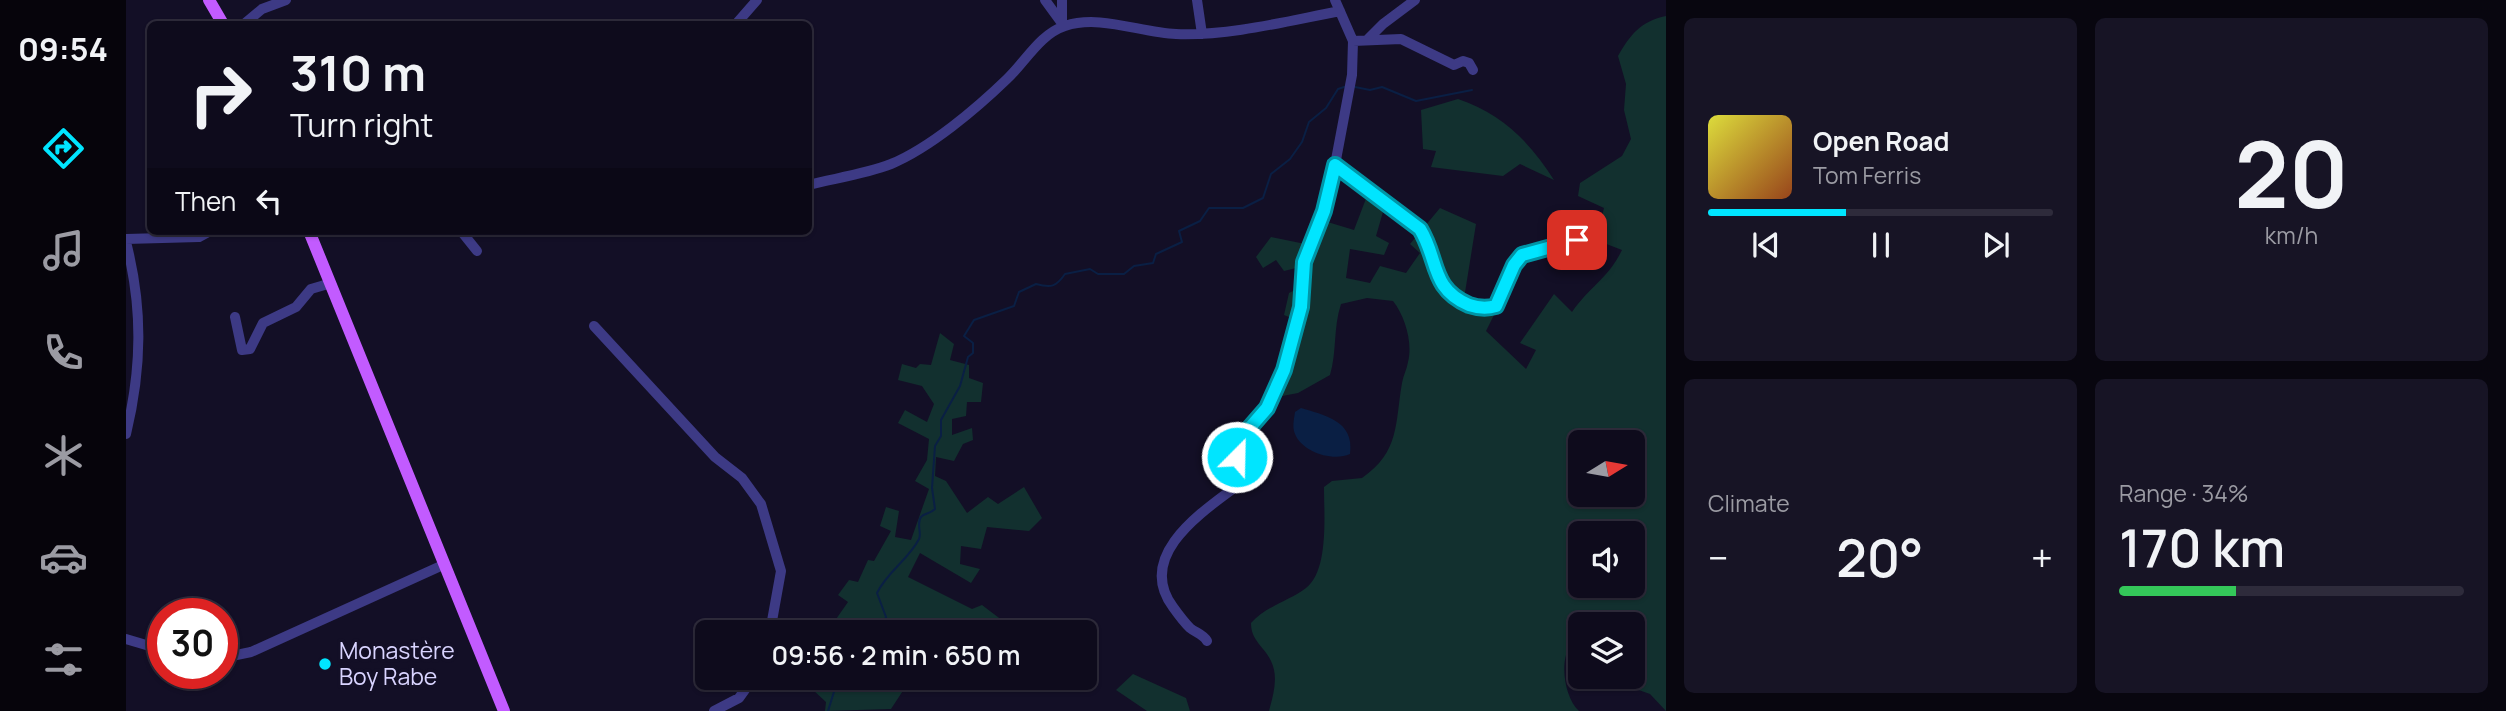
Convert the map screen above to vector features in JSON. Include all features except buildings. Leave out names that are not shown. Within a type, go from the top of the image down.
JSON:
[{"type":"main road","points":[[209,0],[221,21]]},
{"type":"main road","points":[[310,235],[328,284],[504,711]]},
{"type":"street","points":[[248,21],[262,9],[286,0]]},
{"type":"street","points":[[739,21],[757,0]]},
{"type":"street","points":[[1045,0],[1063,24]]},
{"type":"street","points":[[1062,0],[1063,24]]},
{"type":"street","points":[[1197,0],[1202,34]]},
{"type":"street","points":[[1207,641],[1190,628],[1171,604],[1163,583],[1164,557],[1173,541],[1191,522],[1234,488],[1240,439],[1275,395],[1301,307],[1304,262],[1324,211],[1352,75],[1353,41],[1335,0]]},
{"type":"street","points":[[1367,40],[1383,23],[1415,0]]},
{"type":"street","points":[[812,184],[868,171],[905,157],[960,119],[1008,79],[1050,33],[1063,24],[1093,22],[1175,34],[1202,34],[1340,12]]},
{"type":"street","points":[[1353,41],[1401,39],[1454,65],[1463,61],[1469,63],[1473,70]]},
{"type":"street","points":[[1335,165],[1420,229],[1427,240],[1443,288],[1459,300],[1477,308],[1496,306],[1514,265],[1522,255],[1595,233]]},
{"type":"street","points":[[126,434],[135,398],[141,336],[134,274],[126,241],[203,235]]},
{"type":"street","points":[[464,235],[477,251]]},
{"type":"street","points":[[234,317],[241,350],[250,349],[263,323],[296,307],[311,289],[328,284]]},
{"type":"street","points":[[594,326],[715,457],[742,478],[761,504],[780,571],[773,620]]},
{"type":"street","points":[[238,655],[251,652],[443,565]]},
{"type":"street","points":[[126,639],[147,645]]},
{"type":"street","points":[[714,711],[738,698],[744,690]]},
{"type":"green space","points":[[1666,16],[1666,711],[1650,694],[1636,689],[1645,689],[1645,612],[1568,612],[1565,678],[1570,697],[1579,711],[1269,711],[1275,673],[1268,656],[1253,634],[1251,623],[1264,612],[1306,588],[1319,569],[1324,541],[1324,487],[1332,481],[1362,478],[1374,468],[1390,447],[1408,362],[1409,338],[1393,301],[1367,298],[1341,304],[1330,375],[1298,393],[1277,397],[1292,369],[1301,322],[1284,315],[1289,293],[1297,289],[1296,268],[1284,271],[1276,260],[1263,268],[1256,257],[1271,237],[1315,246],[1321,220],[1354,230],[1367,196],[1385,205],[1376,236],[1389,243],[1384,255],[1350,249],[1346,278],[1370,283],[1380,266],[1406,273],[1420,253],[1410,244],[1440,208],[1476,224],[1463,305],[1494,315],[1486,331],[1526,369],[1536,350],[1520,343],[1554,294],[1572,312],[1605,276],[1622,250],[1596,240],[1604,208],[1578,196],[1580,183],[1622,156],[1631,139],[1624,110],[1626,84],[1618,56],[1637,30],[1650,21]]},
{"type":"green space","points":[[1458,99],[1488,112],[1513,130],[1535,153],[1554,180],[1520,164],[1503,176],[1431,167],[1436,151],[1423,149],[1421,110]]},
{"type":"green space","points":[[940,333],[954,344],[950,360],[969,365],[969,378],[983,383],[981,402],[967,402],[966,416],[952,419],[952,435],[972,428],[973,440],[963,444],[954,461],[936,457],[935,476],[946,481],[967,513],[988,497],[998,504],[1024,487],[1042,518],[1029,531],[987,527],[981,549],[961,546],[960,564],[980,569],[971,583],[920,553],[908,577],[972,609],[982,605],[1002,620],[835,620],[848,602],[838,595],[849,580],[858,582],[868,560],[874,561],[891,531],[880,526],[886,507],[899,511],[895,537],[911,540],[929,489],[915,481],[927,460],[929,439],[898,423],[905,410],[927,422],[934,404],[922,386],[898,380],[902,364],[916,368],[920,364],[931,365]]},
{"type":"green space","points":[[1133,674],[1186,698],[1190,711],[1147,711],[1116,690]]},
{"type":"green space","points":[[813,690],[903,690],[891,709],[825,711],[826,702]]},
{"type":"water","points":[[1301,408],[1327,417],[1342,426],[1348,433],[1350,454],[1327,456],[1304,446],[1294,429],[1295,412]]},
{"type":"waterway","points":[[885,620],[877,593],[919,539],[921,517],[935,509],[932,488],[935,446],[941,436],[941,420],[960,386],[968,357],[973,353],[973,343],[964,336],[974,320],[1014,306],[1019,292],[1036,284],[1053,285],[1065,274],[1090,269],[1098,274],[1124,274],[1134,266],[1153,263],[1156,254],[1182,242],[1179,231],[1200,221],[1209,208],[1243,208],[1263,198],[1271,174],[1290,159],[1302,142],[1309,122],[1326,108],[1338,89],[1347,86]]},
{"type":"waterway","points":[[1355,87],[1370,90],[1382,87],[1416,101],[1472,90]]},
{"type":"waterway","points":[[828,711],[835,690]]},
{"type":"place","name":"Monastère Boy Rabe","points":[[325,664]]},
{"type":"route","points":[[1237,457],[1240,439],[1267,408],[1284,370],[1301,307],[1304,262],[1314,243],[1335,165],[1420,229],[1427,240],[1435,271],[1443,288],[1459,300],[1477,308],[1496,306],[1514,265],[1522,255],[1577,240]]}]
